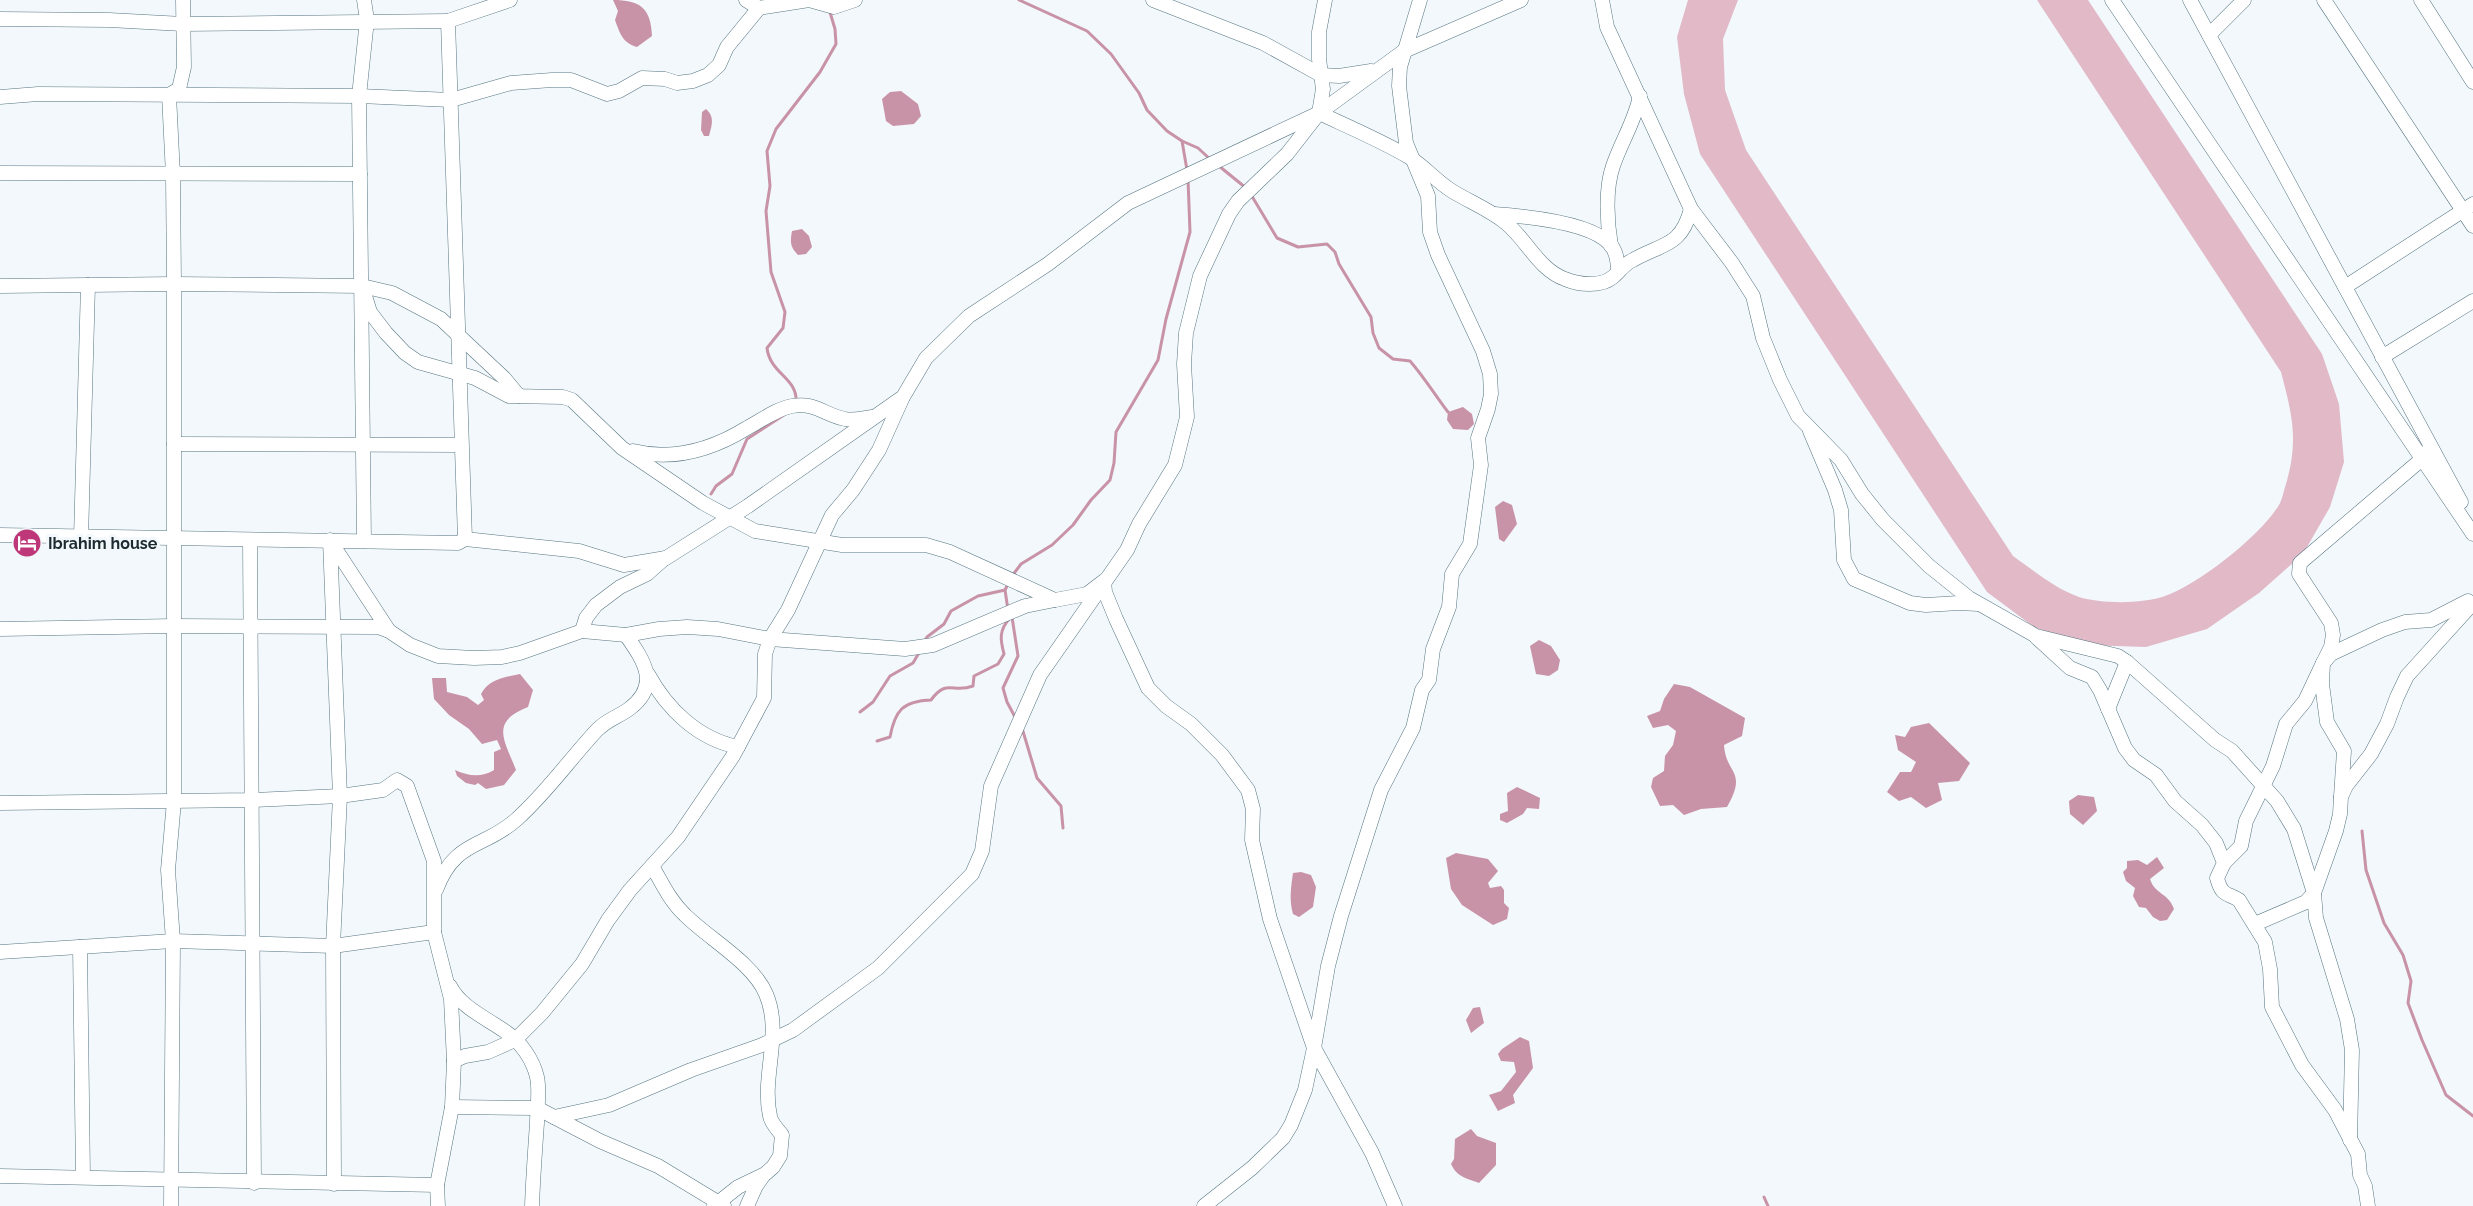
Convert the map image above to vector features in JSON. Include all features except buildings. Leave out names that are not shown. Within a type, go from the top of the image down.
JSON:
[{"type":"street","points":[[169,95],[179,89],[184,67],[183,0]]},
{"type":"street","points":[[364,0],[367,20],[359,96],[364,541]]},
{"type":"street","points":[[0,19],[109,20],[183,24],[367,20],[448,21],[510,0]]},
{"type":"street","points":[[746,0],[759,8],[809,0],[834,7],[855,0]]},
{"type":"street","points":[[1153,0],[1263,43],[1321,75],[1359,75],[1380,69]]},
{"type":"street","points":[[554,1117],[609,1105],[793,1030],[878,969],[972,874],[982,851],[992,786],[1040,675],[1127,550],[1178,456],[1187,417],[1184,364],[1186,333],[1200,276],[1238,201],[1287,154],[1319,112],[1323,89],[1319,32],[1325,0]]},
{"type":"street","points":[[1204,1206],[1252,1168],[1283,1138],[1291,1125],[1305,1090],[1328,966],[1341,916],[1381,790],[1413,728],[1422,690],[1429,681],[1433,649],[1449,607],[1452,574],[1470,544],[1481,465],[1478,438],[1491,394],[1490,374],[1483,351],[1438,255],[1430,232],[1428,196],[1410,158],[1406,143],[1399,86],[1404,51],[1420,0]]},
{"type":"street","points":[[454,1061],[465,1056],[488,1052],[515,1040],[558,995],[582,964],[608,920],[678,837],[738,747],[764,698],[765,654],[770,639],[788,610],[832,515],[853,490],[879,450],[903,397],[926,358],[969,316],[1048,264],[1128,203],[1319,112],[1404,51],[1521,0]]},
{"type":"street","points":[[2112,0],[2473,534]]},
{"type":"street","points":[[2190,0],[2473,525]]},
{"type":"street","points":[[2209,35],[2244,0]]},
{"type":"street","points":[[2324,0],[2468,208],[2473,226]]},
{"type":"street","points":[[2421,0],[2473,82]]},
{"type":"street","points":[[1601,3],[1616,46],[1691,209],[1732,263],[1753,296],[1763,338],[1775,369],[1793,406],[1807,427],[1835,490],[1840,510],[1844,560],[1854,579],[1910,603],[1979,604]]},
{"type":"street","points":[[0,98],[38,94],[359,96],[451,100],[511,83],[534,80],[571,80],[607,94],[619,91],[642,78],[665,79],[677,83],[693,81],[708,75],[719,66],[727,47],[759,8]]},
{"type":"street","points":[[448,21],[465,539]]},
{"type":"street","points":[[169,95],[173,175],[174,284],[174,801],[168,870],[172,941],[171,1206]]},
{"type":"street","points":[[1618,272],[1618,261],[1611,246],[1609,217],[1612,168],[1637,109],[1640,96]]},
{"type":"street","points":[[1319,112],[1410,158],[1449,190],[1494,214],[1508,225],[1548,269],[1564,279],[1600,284],[1611,279],[1621,267],[1665,247],[1679,237],[1687,225],[1691,209]]},
{"type":"street","points":[[0,173],[360,174]]},
{"type":"street","points":[[2345,287],[2468,208]]},
{"type":"street","points":[[1494,214],[1559,222],[1599,237],[1611,246]]},
{"type":"street","points":[[0,286],[174,284],[362,286],[392,293],[441,319],[504,378],[519,396]]},
{"type":"street","points":[[81,538],[88,285]]},
{"type":"street","points":[[362,286],[370,312],[405,353],[418,362],[458,372],[509,396],[563,397],[572,400],[622,448],[728,518],[755,531],[818,542],[885,546],[927,545],[950,552],[1055,600]]},
{"type":"street","points":[[2382,357],[2473,301]]},
{"type":"street","points":[[582,632],[585,618],[596,605],[620,587],[647,574],[666,558],[903,397]]},
{"type":"street","points":[[622,448],[649,455],[713,447],[776,411],[792,406],[813,405],[848,420],[874,416]]},
{"type":"street","points":[[1807,427],[1841,460],[1862,494],[1929,566],[1979,604],[2036,636],[2070,668],[2092,677],[2117,732],[2134,760],[2156,775],[2175,801],[2202,825],[2216,843],[2224,863]]},
{"type":"street","points":[[174,444],[461,445]]},
{"type":"street","points":[[2368,1206],[2358,1154],[2335,1110],[2302,1065],[2272,1006],[2265,942],[2256,924],[2239,900],[2223,893],[2217,878],[2224,863],[2241,846],[2246,821],[2273,766],[2286,724],[2305,701],[2332,641],[2331,622],[2299,574],[2300,563],[2422,459],[2430,445]]},
{"type":"street","points":[[0,535],[458,543],[465,539],[579,551],[624,565],[666,558]]},
{"type":"street","points":[[250,540],[254,1183]]},
{"type":"street","points":[[330,540],[340,796],[333,946],[334,1184]]},
{"type":"street","points":[[330,540],[389,631]]},
{"type":"street","points":[[0,629],[378,627],[389,631],[410,645],[438,656],[474,658],[502,657],[582,632],[626,635],[687,627],[718,629],[770,639],[905,649],[933,645],[1025,606],[1087,594],[1104,581]]},
{"type":"street","points":[[1104,581],[1116,619],[1148,688],[1166,706],[1191,724],[1222,755],[1248,790],[1253,809],[1252,840],[1270,919],[1314,1048],[1372,1154],[1395,1206]]},
{"type":"street","points":[[2256,924],[2306,902],[2314,893],[2338,823],[2344,751],[2328,722],[2322,692],[2323,663],[2340,648],[2358,643],[2382,630],[2405,622],[2431,620],[2473,601]]},
{"type":"street","points":[[2341,797],[2371,754],[2387,724],[2407,676],[2473,601]]},
{"type":"street","points":[[626,635],[640,655],[659,694],[673,711],[710,737],[738,747]]},
{"type":"street","points":[[2036,636],[2118,656],[2127,662],[2215,740],[2232,751],[2277,801],[2294,829],[2314,893],[2316,918],[2347,1020],[2352,1050],[2350,1140]]},
{"type":"street","points":[[2108,709],[2127,662]]},
{"type":"street","points":[[434,895],[441,876],[455,856],[516,820],[609,718],[628,709],[642,696],[647,687],[647,673]]},
{"type":"street","points":[[0,803],[252,800],[340,796],[383,790],[397,780],[407,786],[434,861],[434,932],[451,999],[454,1061],[452,1107],[437,1185],[438,1206]]},
{"type":"street","points":[[652,866],[668,895],[684,915],[759,980],[772,1011],[772,1040],[767,1089],[770,1119],[782,1136],[780,1156],[756,1186],[747,1206]]},
{"type":"street","points":[[0,952],[172,941],[333,946],[434,932]]},
{"type":"street","points":[[80,947],[83,1177]]},
{"type":"street","points":[[445,975],[453,993],[515,1040],[529,1057],[538,1079],[532,1206]]},
{"type":"street","points":[[452,1107],[537,1108],[600,1141],[658,1166],[719,1205],[738,1187],[765,1174]]},
{"type":"street","points":[[0,1176],[437,1185]]},
{"type":"shaded area","points":[[613,0],[630,2],[642,8],[649,19],[652,36],[637,47],[625,40],[615,20],[618,11]]},
{"type":"shaded area","points":[[1688,0],[1738,0],[1723,39],[1725,90],[1746,150],[2013,556],[2070,594],[2099,601],[2134,602],[2156,599],[2179,590],[2228,558],[2258,531],[2281,500],[2290,468],[2293,440],[2288,401],[2281,372],[2037,0],[2088,0],[2322,354],[2339,404],[2344,462],[2330,507],[2303,554],[2259,593],[2207,629],[2146,647],[2085,645],[2034,627],[1987,592],[1700,154],[1684,94],[1677,37]]},
{"type":"shaded area","points":[[901,91],[918,104],[921,116],[914,124],[893,126],[886,121],[882,99],[890,92]]},
{"type":"shaded area","points":[[706,109],[712,118],[709,136],[704,136],[701,130],[702,112]]},
{"type":"shaded area","points":[[802,229],[809,236],[812,247],[806,254],[798,255],[792,247],[791,235],[792,231]]},
{"type":"shaded area","points":[[1463,407],[1472,414],[1474,424],[1468,430],[1453,429],[1447,420],[1448,412]]},
{"type":"shaded area","points":[[1503,501],[1512,505],[1517,524],[1504,542],[1499,539],[1495,507]]},
{"type":"shaded area","points":[[1539,640],[1551,646],[1560,660],[1558,670],[1549,676],[1536,674],[1530,646]]},
{"type":"shaded area","points":[[520,674],[533,690],[528,707],[508,719],[503,733],[516,770],[504,785],[486,789],[478,783],[475,785],[466,783],[457,776],[455,770],[474,775],[489,773],[494,770],[494,752],[501,749],[497,740],[482,744],[469,729],[449,715],[434,699],[432,678],[446,678],[447,692],[467,697],[478,705],[484,700],[481,694],[488,685]]},
{"type":"shaded area","points":[[1674,684],[1690,687],[1745,718],[1742,736],[1724,745],[1728,762],[1736,779],[1736,786],[1727,807],[1701,809],[1684,815],[1673,805],[1660,806],[1651,787],[1653,778],[1664,771],[1665,756],[1673,745],[1676,731],[1668,725],[1653,728],[1647,716],[1660,711],[1664,699]]},
{"type":"shaded area","points":[[1929,723],[1970,763],[1959,781],[1938,783],[1942,800],[1926,808],[1911,797],[1899,801],[1887,792],[1900,772],[1911,772],[1916,762],[1898,750],[1895,735],[1905,737],[1911,727]]},
{"type":"shaded area","points":[[1517,787],[1540,798],[1539,809],[1527,808],[1523,814],[1507,823],[1500,820],[1500,814],[1508,811],[1507,793]]},
{"type":"shaded area","points":[[2078,795],[2094,797],[2097,811],[2083,825],[2070,814],[2069,801]]},
{"type":"shaded area","points":[[1456,853],[1488,859],[1498,871],[1488,883],[1490,888],[1501,886],[1504,890],[1504,903],[1509,908],[1507,919],[1493,925],[1462,905],[1451,889],[1446,858]]},
{"type":"shaded area","points":[[2157,857],[2164,868],[2150,879],[2174,909],[2167,920],[2160,921],[2153,917],[2146,908],[2139,907],[2133,896],[2135,888],[2126,881],[2123,872],[2127,868],[2127,861],[2138,860],[2147,865]]},
{"type":"shaded area","points":[[1301,872],[1311,875],[1316,887],[1313,907],[1299,917],[1293,914],[1291,894],[1293,873]]},
{"type":"shaded area","points":[[1480,1007],[1484,1023],[1471,1033],[1466,1020],[1473,1008]]},
{"type":"shaded area","points":[[1520,1037],[1529,1041],[1533,1068],[1513,1095],[1515,1103],[1498,1111],[1489,1095],[1501,1091],[1516,1072],[1514,1062],[1501,1061],[1498,1054]]},
{"type":"shaded area","points":[[1471,1129],[1477,1136],[1496,1143],[1496,1165],[1479,1183],[1459,1174],[1451,1164],[1454,1159],[1455,1139]]},
{"type":"waterway","points":[[1019,0],[1087,31],[1111,54],[1139,93],[1147,110],[1167,131],[1182,141],[1187,170]]},
{"type":"waterway","points":[[796,402],[793,387],[773,364],[767,348],[783,328],[785,312],[771,272],[766,211],[770,186],[767,151],[776,129],[820,72],[836,44],[835,29],[829,9]]},
{"type":"waterway","points":[[1182,141],[1198,148],[1211,160]]},
{"type":"waterway","points":[[1219,166],[1246,188]]},
{"type":"waterway","points":[[1012,576],[1021,564],[1052,545],[1073,525],[1091,500],[1110,480],[1114,463],[1116,432],[1158,360],[1166,319],[1190,232],[1188,179]]},
{"type":"waterway","points":[[1250,193],[1277,238],[1298,247],[1327,244],[1335,252],[1339,264],[1371,317],[1373,333],[1379,348],[1393,359],[1410,361],[1448,412]]},
{"type":"waterway","points":[[711,494],[716,486],[732,474],[747,439],[787,413]]},
{"type":"waterway","points":[[1008,610],[1005,590],[1009,582]]},
{"type":"waterway","points":[[924,643],[927,637],[944,624],[951,611],[978,596],[1005,590]]},
{"type":"waterway","points":[[1012,617],[1018,656],[1003,688],[1015,717]]},
{"type":"waterway","points":[[877,741],[890,737],[898,714],[907,705],[931,700],[946,688],[973,686],[974,676],[998,664],[1004,654],[1002,631],[1010,618]]},
{"type":"waterway","points":[[860,712],[873,702],[890,676],[913,663],[920,651]]},
{"type":"waterway","points":[[1022,728],[1037,778],[1061,806],[1063,828]]},
{"type":"waterway","points":[[2362,831],[2366,870],[2384,923],[2403,955],[2411,981],[2408,1003],[2422,1040],[2446,1095],[2473,1116]]},
{"type":"waterway","points":[[1764,1197],[1768,1206]]},
{"type":"place","name":"Ibrahim house","points":[[27,543]]}]
